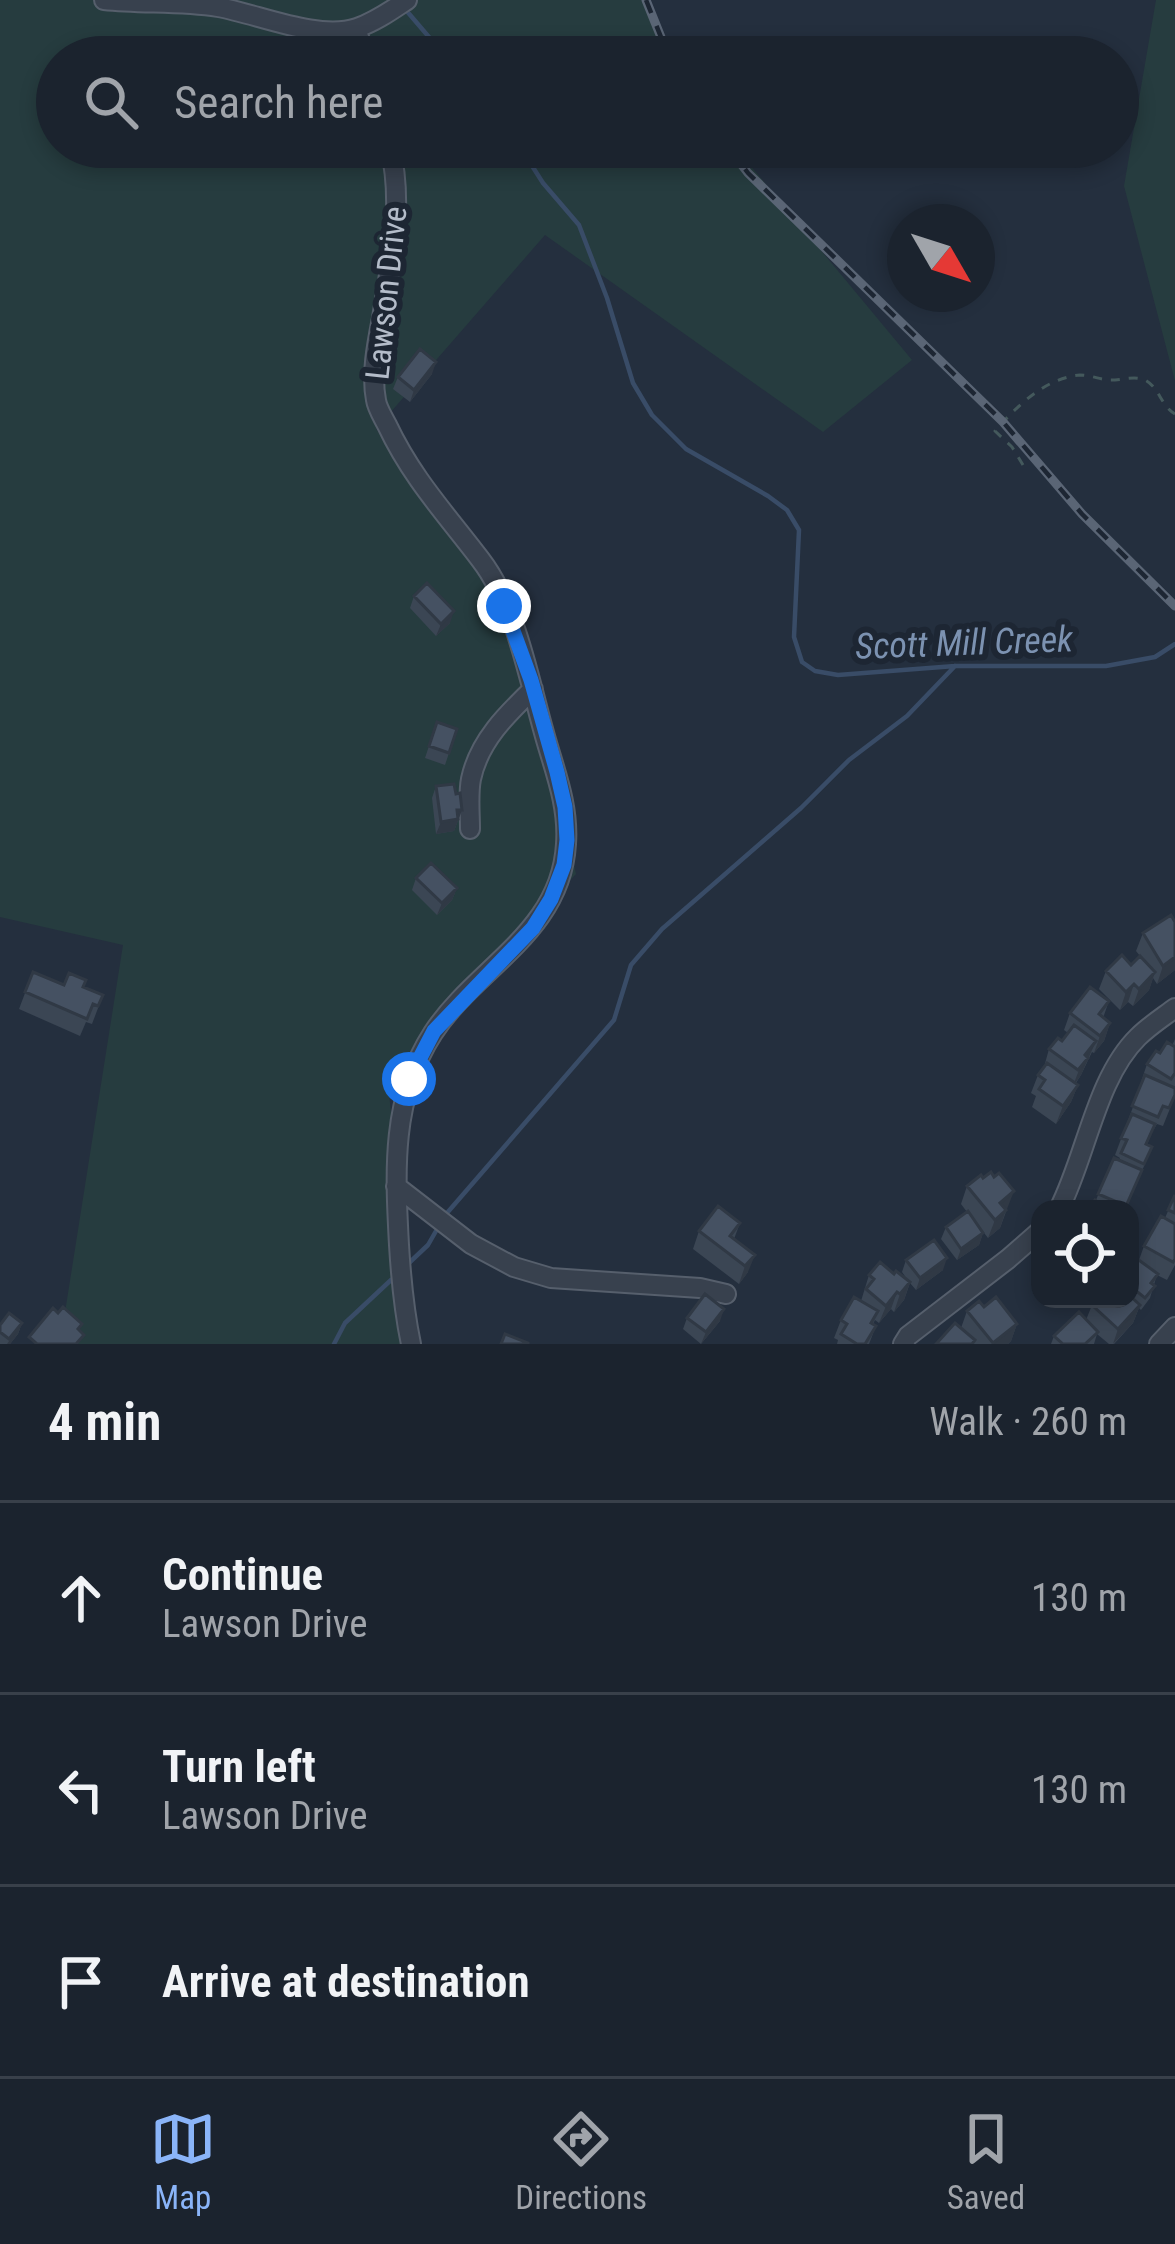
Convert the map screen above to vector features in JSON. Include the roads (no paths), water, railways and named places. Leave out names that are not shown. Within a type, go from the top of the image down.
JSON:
[{"type":"street","points":[[104,0],[217,7],[335,32],[356,29],[400,4]]},
{"type":"street","points":[[356,29],[358,36]]},
{"type":"street","name":"Lawson Drive","points":[[395,168],[398,204],[375,369],[376,402],[429,498],[489,573],[518,639],[565,807],[567,840],[564,865],[551,899],[533,928],[434,1031],[409,1079],[396,1146],[396,1186],[401,1282],[411,1344]]},
{"type":"street","points":[[470,829],[471,780],[483,747],[502,718],[533,688]]},
{"type":"street","points":[[1064,1200],[1112,1074],[1135,1040],[1175,1008]]},
{"type":"street","points":[[396,1186],[471,1244],[514,1268],[551,1278],[700,1288],[726,1294]]},
{"type":"street","points":[[903,1344],[1031,1238]]},
{"type":"street","points":[[1159,1344],[1175,1327]]},
{"type":"waterway","name":"Scott Mill Creek","points":[[405,9],[428,36]]},
{"type":"waterway","name":"Scott Mill Creek","points":[[533,168],[579,225],[633,383],[652,415],[686,449],[787,510],[799,530],[794,637],[802,662],[815,671],[838,675],[955,666],[1106,666],[1155,657],[1175,644]]},
{"type":"waterway","points":[[447,1213],[614,1020],[631,965],[662,929],[849,760],[907,716],[955,666]]},
{"type":"waterway","points":[[410,1262],[436,1231]]},
{"type":"waterway","points":[[334,1344],[345,1323],[391,1280]]},
{"type":"railway","points":[[646,0],[661,36]]},
{"type":"railway","points":[[744,168],[1003,422],[1082,514],[1175,606]]}]
